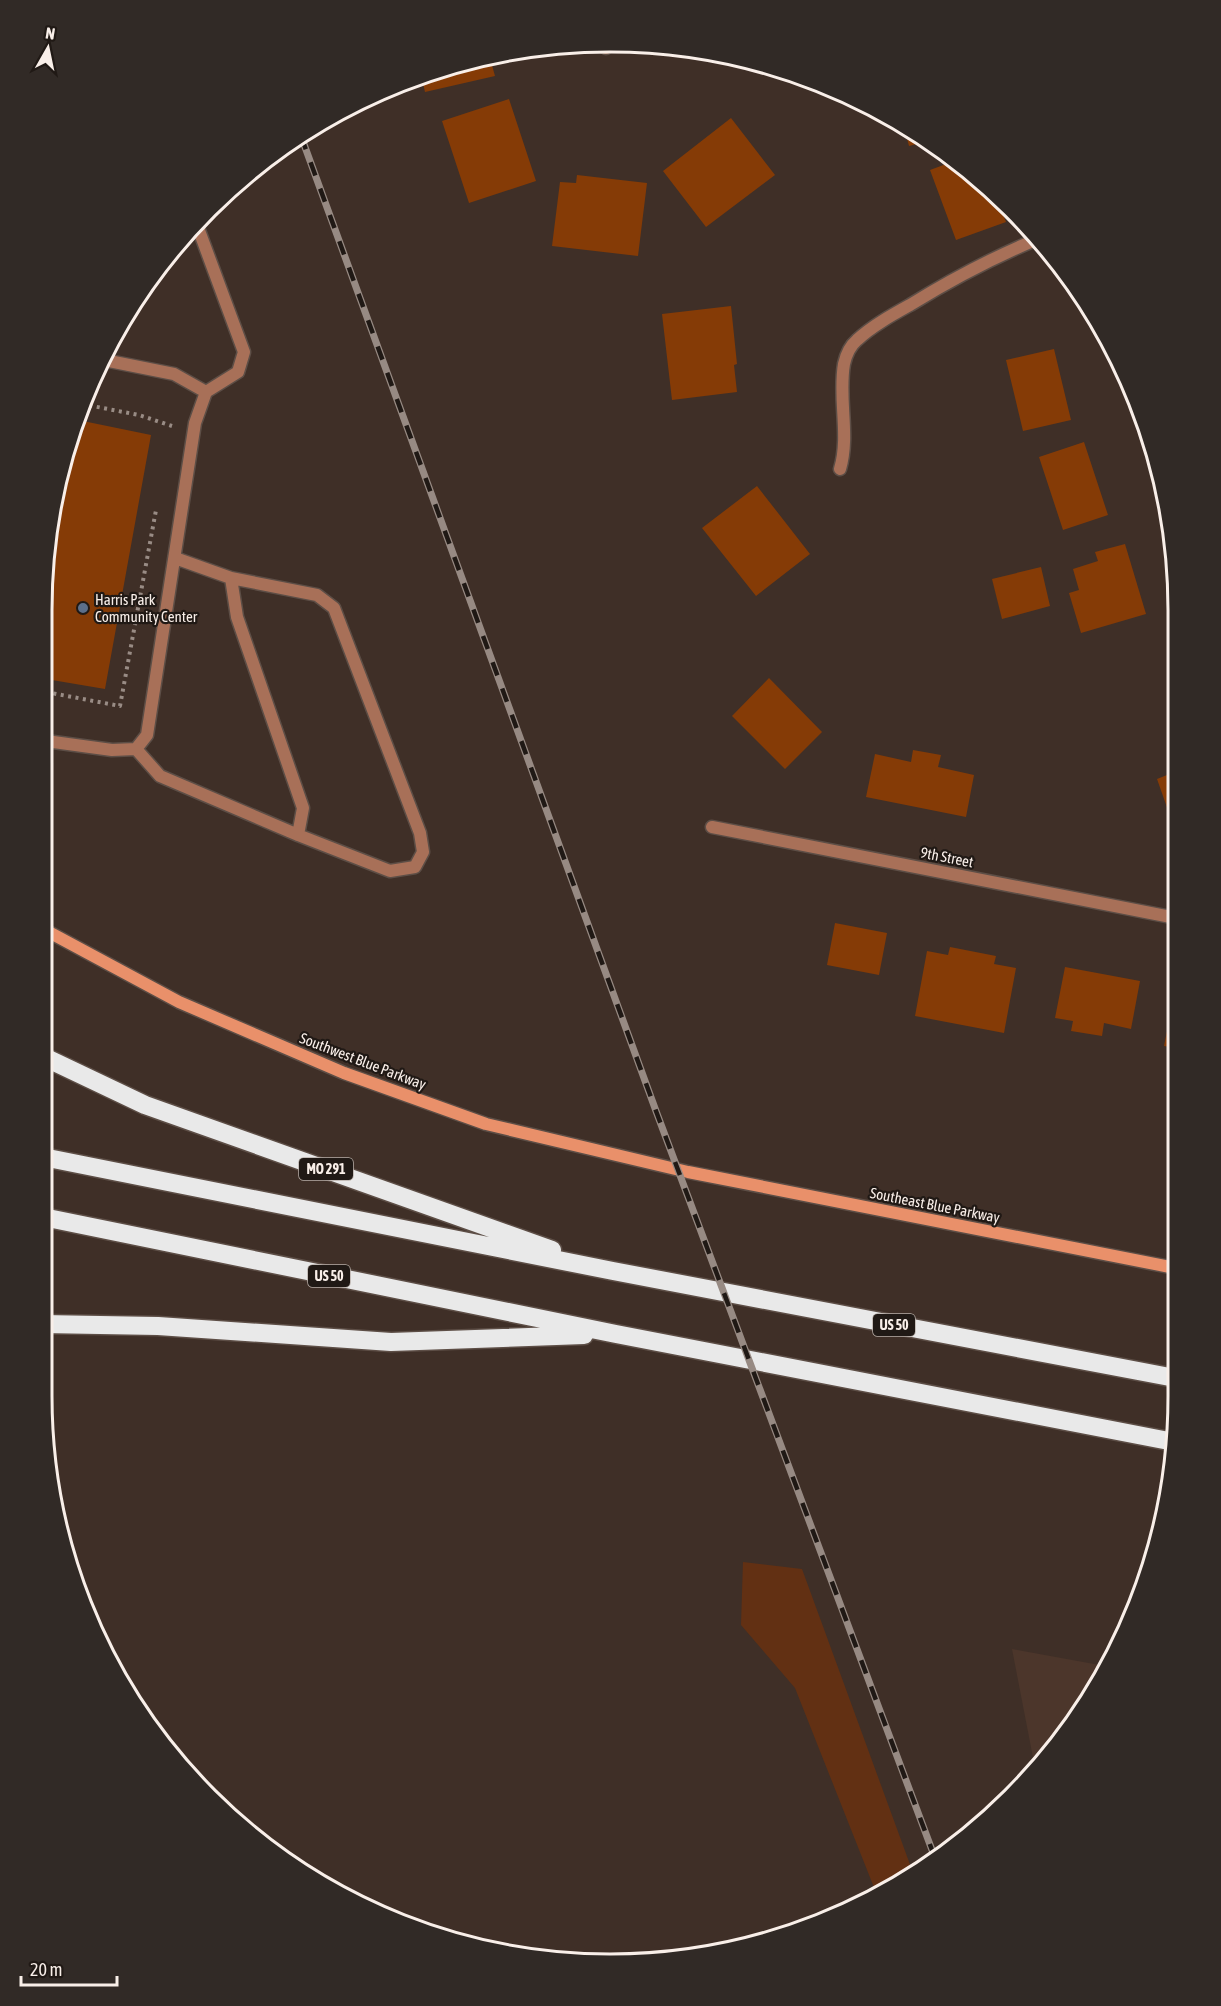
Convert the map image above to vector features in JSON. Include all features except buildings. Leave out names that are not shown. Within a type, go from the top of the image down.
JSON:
[{"type":"highway","name":"MO 291","points":[[52,1061],[145,1105],[613,1271]]},
{"type":"highway","name":"US 50","points":[[52,1159],[613,1271],[1168,1377]]},
{"type":"highway","name":"US 50","points":[[52,1219],[616,1334],[1166,1441]]},
{"type":"highway","points":[[52,1324],[158,1326],[391,1342],[616,1334]]},
{"type":"street","points":[[52,742],[112,750],[136,749],[147,735],[195,423],[206,392],[238,372],[244,352],[200,233]]},
{"type":"street","points":[[840,469],[844,454],[844,364],[848,351],[855,341],[877,324],[960,274],[1030,243]]},
{"type":"street","points":[[111,361],[174,374],[206,392]]},
{"type":"street","points":[[136,749],[160,776],[298,835],[390,871],[415,867],[423,852],[420,833],[334,608],[317,595],[231,578],[175,558]]},
{"type":"street","points":[[231,578],[237,617],[303,808],[298,835]]},
{"type":"street","name":"9th Street","points":[[712,826],[1168,916]]},
{"type":"street","name":"Southwest Blue Parkway","points":[[52,934],[179,1002],[344,1073],[486,1124],[688,1172]]},
{"type":"street","name":"Southeast Blue Parkway","points":[[688,1172],[1168,1267]]},
{"type":"path","points":[[92,406],[139,415],[172,426],[170,438]]},
{"type":"path","points":[[52,693],[120,706],[157,507]]},
{"type":"shaded area","points":[[743,1562],[802,1569],[910,1866],[890,1879],[874,1887],[795,1688],[741,1625]]},
{"type":"shaded area","points":[[1012,1649],[1099,1665],[1074,1706],[1033,1759]]},
{"type":"railway","points":[[304,144],[656,1111],[932,1851]]},
{"type":"place","name":"Harris Park Community Center","points":[[83,608]]}]
